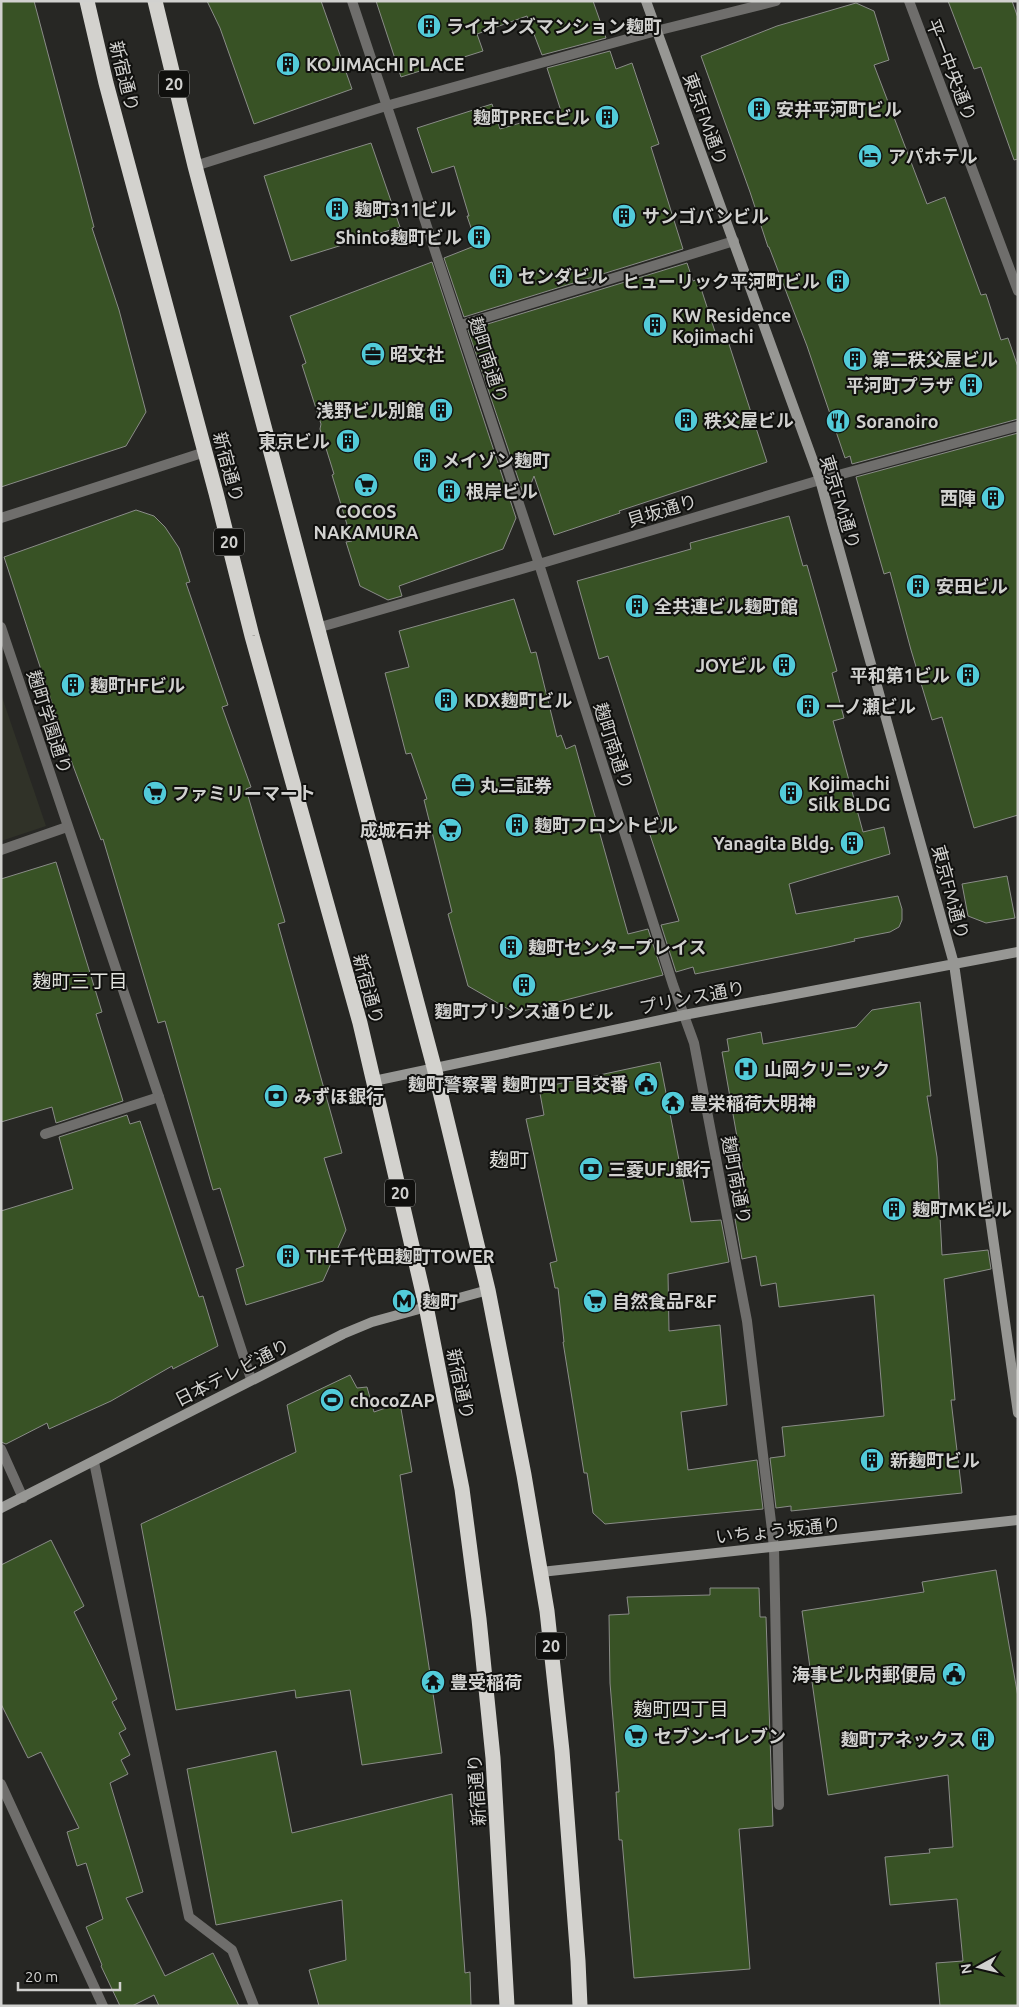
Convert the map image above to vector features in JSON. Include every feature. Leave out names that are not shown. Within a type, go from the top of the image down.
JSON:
[{"type":"highway","name":"新宿通り","points":[[87,1],[106,83],[205,452],[252,636],[374,1081],[426,1306],[462,1489],[479,1619],[493,1758],[507,2006]]},
{"type":"highway","name":"20","points":[[155,1],[195,166],[434,1067],[488,1290],[547,1610],[562,1751],[580,2006]]},
{"type":"street","name":"麹町南通り","points":[[352,1],[461,325],[673,985],[694,1043],[748,1321],[774,1547],[780,1804]]},
{"type":"street","name":"東京FM通り","points":[[646,1],[820,480],[954,964],[1018,1413]]},
{"type":"street","points":[[195,166],[386,106],[656,31],[776,1]]},
{"type":"street","name":"平一中央通り","points":[[909,1],[1018,291]]},
{"type":"street","points":[[461,325],[734,241]]},
{"type":"street","name":"貝坂通り","points":[[317,628],[820,480],[1018,426]]},
{"type":"street","points":[[1,518],[205,452]]},
{"type":"street","name":"麹町学園通り","points":[[1,627],[159,1097],[251,1379]]},
{"type":"street","points":[[1,850],[67,827]]},
{"type":"street","name":"プリンス通り","points":[[374,1081],[684,1015],[1018,952]]},
{"type":"street","points":[[45,1134],[159,1097]]},
{"type":"street","name":"日本テレビ通り","points":[[1,1508],[94,1462],[251,1379],[343,1334],[372,1322],[488,1290]]},
{"type":"street","points":[[1,1449],[23,1498]]},
{"type":"street","points":[[94,1462],[189,1917],[232,1950],[254,2006]]},
{"type":"street","name":"いちょう坂通り","points":[[541,1572],[1018,1520]]},
{"type":"street","points":[[1,1784],[103,2006]]},
{"type":"shaded area","points":[[1,694],[46,826],[1,841]]},
{"type":"building","points":[[1,1],[34,1],[94,227],[92,228],[119,310],[146,412],[126,446],[1,487]]},
{"type":"building","name":"KOJIMACHI PLACE","points":[[207,1],[321,1],[352,89],[254,124],[220,28]]},
{"type":"building","points":[[376,1],[593,1],[606,38],[542,55],[527,16],[477,34],[483,51],[401,77]]},
{"type":"building","points":[[948,1],[1012,1],[1018,18],[1018,159],[1014,160],[981,67],[974,69]]},
{"type":"building","points":[[856,3],[874,11],[889,60],[874,65],[927,204],[945,197],[981,295],[986,294],[1001,340],[1008,338],[1018,367],[1018,419],[852,464],[850,456],[845,458],[807,346],[768,247],[701,56],[777,26]]},
{"type":"building","points":[[610,51],[616,69],[632,63],[659,144],[651,147],[683,249],[464,317],[444,258],[477,245],[454,166],[432,173],[417,128],[492,104],[500,129],[561,111],[547,68]]},
{"type":"building","name":"麹町311ビル","points":[[371,143],[400,227],[291,261],[264,176]]},
{"type":"building","points":[[432,262],[516,518],[503,549],[399,586],[402,596],[388,600],[360,586],[346,542],[352,541],[332,475],[334,474],[320,429],[321,424],[302,365],[306,363],[290,316]]},
{"type":"building","points":[[687,263],[693,281],[698,279],[718,341],[727,338],[767,462],[619,511],[620,513],[554,535],[534,476],[525,499],[468,330]]},
{"type":"building","points":[[1018,433],[1018,815],[974,828],[942,717],[932,720],[890,572],[884,574],[856,477]]},
{"type":"building","points":[[136,510],[154,516],[165,527],[179,548],[190,582],[186,583],[228,705],[222,707],[251,787],[246,789],[285,922],[278,924],[342,1153],[324,1158],[346,1230],[323,1281],[246,1305],[236,1269],[244,1266],[220,1188],[213,1190],[165,1021],[158,1023],[103,839],[101,840],[69,755],[4,557]]},
{"type":"building","points":[[789,516],[803,566],[807,565],[837,671],[832,673],[844,718],[833,721],[863,832],[884,827],[890,854],[789,884],[796,914],[898,896],[902,909],[902,920],[899,927],[890,932],[854,939],[855,941],[695,974],[693,967],[676,972],[661,925],[679,921],[649,832],[663,828],[608,656],[599,659],[577,581],[691,549],[690,543]]},
{"type":"building","points":[[514,599],[531,653],[536,652],[557,737],[561,735],[566,749],[575,745],[628,934],[648,929],[663,975],[515,1013],[468,986],[448,914],[452,912],[424,800],[427,799],[411,753],[406,754],[385,673],[409,667],[399,631]]},
{"type":"building","points":[[56,862],[102,1012],[96,1014],[123,1101],[56,1123],[52,1107],[1,1122],[1,879]]},
{"type":"building","points":[[1007,876],[1015,918],[986,923],[968,916],[962,884]]},
{"type":"building","points":[[920,1002],[931,1096],[927,1096],[937,1157],[942,1255],[988,1250],[991,1269],[944,1279],[955,1400],[951,1400],[962,1493],[791,1511],[791,1506],[776,1508],[770,1458],[785,1456],[782,1427],[884,1416],[874,1295],[779,1307],[776,1283],[761,1286],[756,1256],[742,1259],[735,1219],[748,1218],[745,1199],[748,1199],[722,1052],[729,1051],[727,1039],[761,1032],[763,1044],[856,1027],[872,1010]]},
{"type":"building","points":[[660,1062],[691,1222],[721,1220],[729,1262],[668,1274],[669,1331],[720,1325],[727,1405],[681,1412],[688,1470],[757,1460],[763,1509],[605,1524],[593,1513],[587,1473],[584,1473],[563,1342],[558,1288],[555,1288],[550,1263],[557,1261],[526,1119],[544,1115],[539,1088]]},
{"type":"building","points":[[127,1115],[130,1124],[140,1121],[199,1297],[203,1296],[218,1346],[173,1369],[172,1366],[111,1401],[49,1429],[47,1423],[6,1444],[1,1442],[1,1211],[73,1189],[59,1137]]},
{"type":"building","points":[[350,1375],[357,1388],[367,1387],[374,1412],[400,1403],[412,1472],[400,1475],[442,1753],[362,1765],[350,1690],[296,1698],[295,1690],[176,1710],[141,1524],[296,1452],[287,1405]]},
{"type":"building","points":[[51,1540],[84,1606],[74,1612],[117,1699],[112,1702],[126,1729],[119,1733],[130,1755],[121,1760],[128,1774],[110,1783],[143,1892],[126,1898],[165,1976],[213,1953],[239,2006],[159,2006],[154,1995],[132,2006],[120,2006],[101,1966],[86,1927],[103,1919],[86,1863],[77,1866],[67,1832],[79,1828],[41,1752],[28,1758],[1,1704],[1,1565]]},
{"type":"building","points":[[996,1570],[1018,1697],[1018,2006],[940,2006],[936,1963],[963,1961],[957,1899],[890,1905],[885,1857],[930,1853],[929,1849],[953,1847],[948,1775],[828,1795],[802,1611],[924,1592],[922,1582]]},
{"type":"building","points":[[710,1588],[759,1588],[760,1617],[766,1617],[773,1826],[739,1829],[750,1969],[634,1978],[622,1840],[619,1840],[616,1792],[619,1792],[610,1683],[609,1615],[629,1614],[627,1597],[710,1595]]},
{"type":"building","points":[[276,1751],[292,1833],[452,1794],[465,1973],[470,1972],[471,2006],[319,2006],[309,1970],[346,1960],[342,1900],[216,1925],[187,1769]]},
{"type":"place","name":"ライオンズマンション麹町","points":[[429,26]]},
{"type":"place","name":"KOJIMACHI PLACE","points":[[288,64]]},
{"type":"place","name":"安井平河町ビル","points":[[759,109]]},
{"type":"place","name":"麹町PRECビル","points":[[607,117]]},
{"type":"place","name":"アパホテル","points":[[870,156]]},
{"type":"place","name":"麹町311ビル","points":[[337,209]]},
{"type":"place","name":"サンゴバンビル","points":[[624,216]]},
{"type":"place","name":"Shinto麹町ビル","points":[[479,237]]},
{"type":"place","name":"センダビル","points":[[501,276]]},
{"type":"place","name":"ヒューリック平河町ビル","points":[[838,281]]},
{"type":"place","name":"KW Residence Kojimachi","points":[[655,325]]},
{"type":"place","name":"昭文社","points":[[373,354]]},
{"type":"place","name":"第二秩父屋ビル","points":[[855,359]]},
{"type":"place","name":"平河町プラザ","points":[[971,385]]},
{"type":"place","name":"浅野ビル別館","points":[[441,410]]},
{"type":"place","name":"秩父屋ビル","points":[[686,420]]},
{"type":"place","name":"Soranoiro","points":[[838,421]]},
{"type":"place","name":"東京ビル","points":[[348,441]]},
{"type":"place","name":"メイゾン麹町","points":[[425,460]]},
{"type":"place","name":"COCOS NAKAMURA","points":[[366,485]]},
{"type":"place","name":"根岸ビル","points":[[449,491]]},
{"type":"place","name":"西陣","points":[[993,498]]},
{"type":"place","name":"安田ビル","points":[[918,586]]},
{"type":"place","name":"全共連ビル麹町館","points":[[637,606]]},
{"type":"place","name":"JOYビル","points":[[784,665]]},
{"type":"place","name":"平和第1ビル","points":[[968,675]]},
{"type":"place","name":"麹町HFビル","points":[[73,685]]},
{"type":"place","name":"KDX麹町ビル","points":[[446,700]]},
{"type":"place","name":"一ノ瀬ビル","points":[[808,706]]},
{"type":"place","name":"丸三証券","points":[[463,785]]},
{"type":"place","name":"ファミリーマート","points":[[155,793]]},
{"type":"place","name":"Kojimachi Silk BLDG","points":[[791,793]]},
{"type":"place","name":"麹町フロントビル","points":[[517,825]]},
{"type":"place","name":"成城石井","points":[[450,830]]},
{"type":"place","name":"Yanagita Bldg.","points":[[852,843]]},
{"type":"place","name":"麹町センタープレイス","points":[[511,947]]},
{"type":"place","name":"麴町プリンス通りビル","points":[[524,985]]},
{"type":"place","name":"山岡クリニック","points":[[746,1069]]},
{"type":"place","name":"麹町警察署 麹町四丁目交番","points":[[646,1084]]},
{"type":"place","name":"みずほ銀行","points":[[276,1096]]},
{"type":"place","name":"豊栄稲荷大明神","points":[[673,1103]]},
{"type":"place","name":"三菱UFJ銀行","points":[[591,1169]]},
{"type":"place","name":"麹町MKビル","points":[[894,1209]]},
{"type":"place","name":"THE千代田麹町TOWER","points":[[288,1256]]},
{"type":"place","name":"麹町","points":[[404,1301]]},
{"type":"place","name":"自然食品F&F","points":[[595,1301]]},
{"type":"place","name":"chocoZAP","points":[[332,1400]]},
{"type":"place","name":"新麹町ビル","points":[[872,1460]]},
{"type":"place","name":"海事ビル内郵便局","points":[[954,1674]]},
{"type":"place","name":"豊受稲荷","points":[[433,1682]]},
{"type":"place","name":"セブン-イレブン","points":[[636,1736]]},
{"type":"place","name":"麹町アネックス","points":[[983,1739]]},
{"type":"district","name":"麹町三丁目","points":[[80,981]]},
{"type":"district","name":"麹町","points":[[509,1159]]},
{"type":"district","name":"麹町四丁目","points":[[681,1709]]}]
